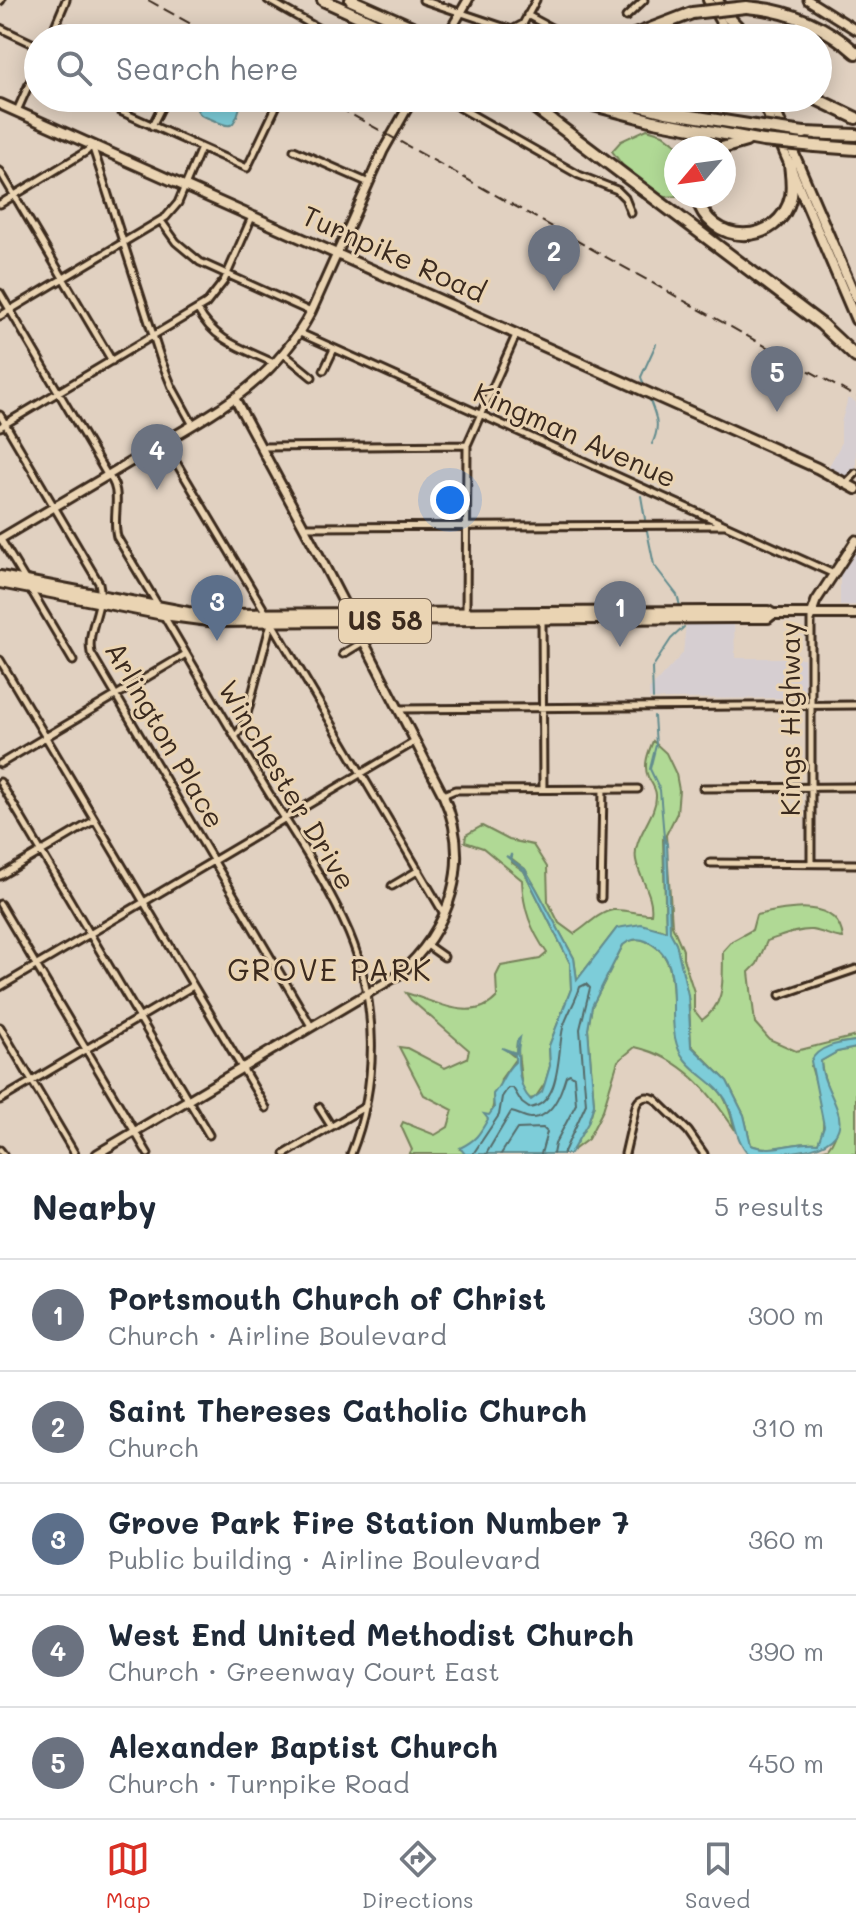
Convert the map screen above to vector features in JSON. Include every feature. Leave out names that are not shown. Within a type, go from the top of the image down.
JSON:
[{"type":"highway","points":[[323,0],[375,24]]},
{"type":"highway","points":[[351,0],[405,24]]},
{"type":"highway","points":[[663,24],[692,13],[746,7],[769,9],[812,24]]},
{"type":"highway","points":[[728,17],[735,24]]},
{"type":"highway","points":[[832,35],[856,53]]},
{"type":"highway","points":[[832,107],[856,118]]},
{"type":"highway","points":[[541,112],[770,284],[821,324],[856,357]]},
{"type":"highway","points":[[620,112],[751,140],[856,149]]},
{"type":"highway","points":[[666,112],[804,133],[856,135]]},
{"type":"highway","points":[[736,144],[751,140]]},
{"type":"highway","points":[[702,208],[706,217],[722,230],[744,236],[761,233],[781,219],[789,205],[792,188],[790,164]]},
{"type":"main road","points":[[708,0],[722,24]]},
{"type":"main road","points":[[718,0],[732,24]]},
{"type":"main road","name":"Turnpike Road","points":[[0,104],[517,333],[856,489]]},
{"type":"main road","points":[[767,112],[856,320]]},
{"type":"main road","points":[[776,112],[856,298]]},
{"type":"main road","name":"US 58","points":[[0,576],[28,585],[216,622],[542,616],[713,615],[768,618],[773,614],[856,614]]},
{"type":"main road","name":"US 58","points":[[0,583],[28,585]]},
{"type":"street","points":[[56,24],[66,0]]},
{"type":"street","points":[[268,0],[310,24]]},
{"type":"street","points":[[423,0],[492,24]]},
{"type":"street","points":[[454,24],[468,0]]},
{"type":"street","points":[[522,24],[536,0]]},
{"type":"street","points":[[626,17],[644,0]]},
{"type":"street","points":[[808,0],[856,30]]},
{"type":"street","points":[[527,15],[544,24]]},
{"type":"street","points":[[0,28],[24,39]]},
{"type":"street","points":[[17,111],[24,95]]},
{"type":"street","points":[[122,112],[247,168],[274,112]]},
{"type":"street","points":[[152,126],[159,112]]},
{"type":"street","points":[[73,661],[0,539],[235,399],[276,364],[300,333],[311,312],[390,137],[405,112]]},
{"type":"street","points":[[468,112],[579,175],[617,190],[625,198],[631,213]]},
{"type":"street","points":[[0,204],[92,145]]},
{"type":"street","points":[[92,145],[153,336],[172,387],[193,425]]},
{"type":"street","points":[[0,316],[161,221],[175,209],[201,148]]},
{"type":"street","points":[[294,150],[369,183]]},
{"type":"street","points":[[0,171],[112,361]]},
{"type":"street","points":[[3,426],[198,310],[213,297],[227,274],[252,215]]},
{"type":"street","points":[[161,221],[191,256],[311,312]]},
{"type":"street","name":"Winchester Drive","points":[[0,293],[108,475],[114,480],[117,487],[117,537],[343,920],[358,958],[367,994],[371,1049],[366,1106],[351,1154]]},
{"type":"street","points":[[198,310],[208,327],[220,337],[276,364]]},
{"type":"street","name":"Kingman Avenue","points":[[300,333],[834,574]]},
{"type":"street","points":[[466,617],[467,445],[517,333]]},
{"type":"street","points":[[324,370],[334,349]]},
{"type":"street","points":[[284,354],[312,377]]},
{"type":"street","points":[[97,1154],[397,976],[427,945],[445,915],[454,885],[458,860],[455,827],[443,795],[305,527],[235,399]]},
{"type":"street","points":[[0,415],[3,426],[99,583],[100,599]]},
{"type":"street","points":[[164,442],[445,915]]},
{"type":"street","points":[[261,447],[467,445]]},
{"type":"street","points":[[846,483],[856,473]]},
{"type":"street","points":[[305,527],[726,525]]},
{"type":"street","name":"Kings Highway","points":[[811,863],[811,615],[856,540]]},
{"type":"street","name":"Arlington Place","points":[[100,599],[90,647],[311,1026]]},
{"type":"street","points":[[542,616],[543,789]]},
{"type":"street","points":[[235,737],[244,725],[270,619]]},
{"type":"street","points":[[343,654],[364,642]]},
{"type":"street","points":[[0,764],[186,654]]},
{"type":"street","points":[[0,660],[266,1108]]},
{"type":"street","points":[[399,709],[856,705]]},
{"type":"street","points":[[0,987],[416,740]]},
{"type":"street","points":[[0,782],[209,1135]]},
{"type":"street","points":[[703,788],[856,787]]},
{"type":"street","points":[[601,898],[603,789]]},
{"type":"street","points":[[443,795],[455,790],[638,789]]},
{"type":"street","points":[[0,876],[95,820]]},
{"type":"street","points":[[710,863],[856,864]]},
{"type":"street","points":[[392,886],[419,870]]},
{"type":"street","points":[[0,904],[148,1154]]},
{"type":"street","points":[[427,945],[444,957]]},
{"type":"street","points":[[780,995],[856,969]]},
{"type":"street","points":[[0,1100],[193,986]]},
{"type":"street","points":[[0,1027],[75,1154]]},
{"type":"street","points":[[625,1154],[636,1106],[639,1100],[648,1097],[655,1099],[688,1131],[704,1154]]},
{"type":"street","points":[[285,1154],[366,1106]]},
{"type":"street","points":[[319,1107],[331,1126]]},
{"type":"shaded area","points":[[848,398],[856,402],[856,485],[828,468],[841,444],[841,423]]},
{"type":"shaded area","points":[[856,551],[856,605],[840,606],[840,575]]},
{"type":"shaded area","points":[[686,624],[734,624],[735,658],[804,658],[805,698],[649,699],[649,690],[683,653]]},
{"type":"green space","points":[[647,129],[666,136],[664,197],[626,170],[612,151],[621,141]]},
{"type":"green space","points":[[653,741],[666,753],[676,774],[679,790],[677,813],[666,835],[667,844],[663,840],[666,931],[658,928],[617,928],[577,980],[574,958],[525,869],[511,858],[511,862],[524,871],[570,963],[571,989],[549,1046],[550,1066],[545,1083],[535,1098],[528,1099],[522,1090],[517,1041],[516,1053],[507,1051],[516,1058],[493,1096],[488,1121],[476,1139],[460,1149],[465,1154],[409,1154],[412,1150],[401,1126],[403,1122],[435,1135],[448,1127],[453,1110],[424,1095],[399,1047],[407,1048],[445,1068],[467,1058],[469,1050],[406,993],[453,1008],[477,1009],[497,997],[496,976],[501,966],[540,959],[547,953],[529,919],[522,880],[483,848],[465,842],[466,835],[482,826],[509,840],[533,845],[547,867],[548,901],[559,923],[574,934],[608,911],[651,914],[636,852],[655,803],[655,790],[646,768]]},
{"type":"green space","points":[[667,856],[672,925],[683,950],[694,992],[694,1010],[702,1020],[716,1006],[719,998],[723,981],[723,951],[732,941],[752,930],[756,915],[808,908],[831,916],[839,925],[843,938],[806,930],[767,941],[757,964],[749,972],[755,1023],[769,1039],[796,1051],[856,1036],[856,1041],[840,1043],[811,1066],[823,1116],[822,1135],[818,1143],[776,1148],[751,1145],[744,1115],[727,1081],[691,1045],[689,1002],[676,943],[670,932]]},
{"type":"green space","points":[[639,939],[653,945],[669,965],[678,1044],[688,1060],[723,1096],[735,1130],[705,1090],[681,1068],[652,1052],[635,1047],[618,1061],[603,1110],[588,1139],[571,1152],[594,1104],[588,1029],[592,1006],[623,945]]},
{"type":"green space","points":[[856,1048],[856,1154],[805,1154],[828,1148],[837,1126],[837,1115],[821,1061],[837,1052]]},
{"type":"water","points":[[199,112],[238,112],[231,125],[202,116]]},
{"type":"water","points":[[664,837],[667,844],[670,932],[676,943],[688,995],[691,1046],[727,1081],[744,1115],[751,1145],[776,1148],[818,1143],[824,1126],[811,1061],[825,1048],[856,1041],[856,1048],[837,1052],[821,1061],[837,1109],[839,1124],[835,1135],[825,1143],[795,1152],[749,1154],[740,1140],[726,1100],[681,1054],[673,1025],[672,976],[668,962],[660,950],[637,939],[623,945],[592,1006],[588,1029],[594,1104],[588,1123],[570,1154],[465,1154],[460,1148],[474,1140],[482,1129],[488,1119],[484,1114],[489,1115],[494,1108],[493,1094],[515,1062],[515,1055],[502,1048],[516,1053],[520,1038],[518,1062],[523,1087],[531,1100],[542,1092],[550,1066],[549,1046],[571,989],[570,963],[524,871],[506,856],[510,858],[511,854],[512,860],[525,869],[536,888],[574,958],[577,980],[617,928],[641,924],[666,931]]},
{"type":"waterway","points":[[644,386],[641,377],[656,344]]},
{"type":"waterway","points":[[649,398],[657,426],[652,444]]},
{"type":"waterway","points":[[641,496],[645,519]]},
{"type":"waterway","points":[[647,531],[654,565],[677,595],[680,606]]},
{"type":"waterway","points":[[653,699],[652,668],[671,639],[684,627]]},
{"type":"waterway","points":[[654,716],[656,745],[650,769],[660,790],[664,837]]},
{"type":"railway","points":[[148,0],[191,24]]},
{"type":"railway","points":[[347,112],[856,397]]},
{"type":"place","name":"Saint Thereses Catholic Church","points":[[554,291]]},
{"type":"place","name":"Alexander Baptist Church","points":[[777,412]]},
{"type":"place","name":"West End United Methodist Church","points":[[157,490]]},
{"type":"place","name":"Grove Park Fire Station Number 7","points":[[217,641]]},
{"type":"place","name":"Portsmouth Church of Christ","points":[[620,647]]},
{"type":"district","name":"GROVE PARK","points":[[330,971]]}]
